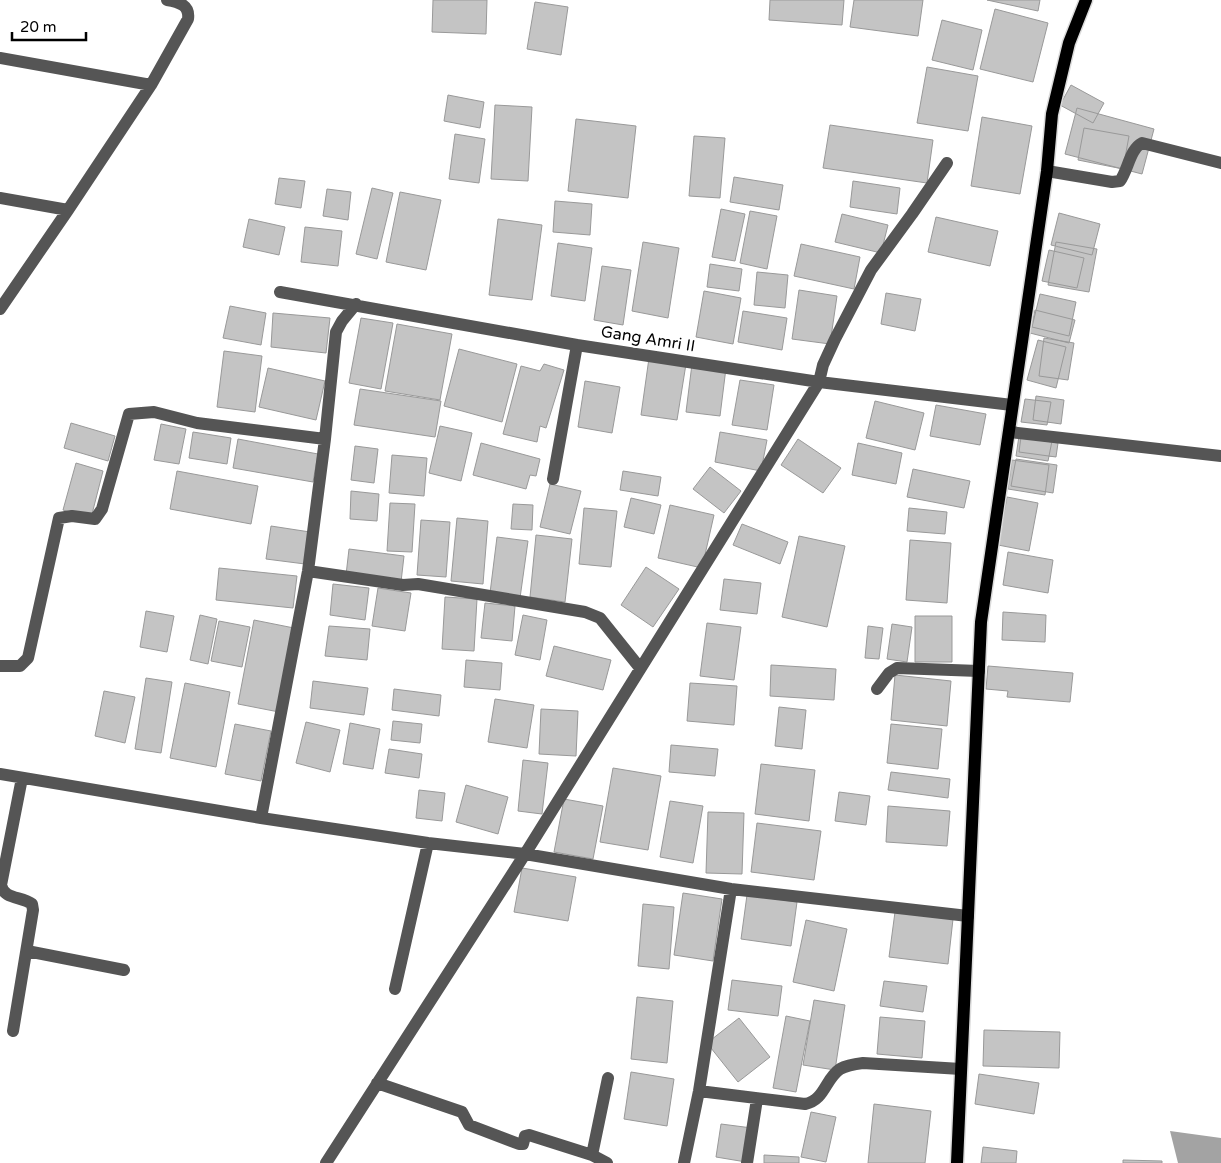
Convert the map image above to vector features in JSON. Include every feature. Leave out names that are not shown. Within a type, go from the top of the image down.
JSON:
[{"type":"main road","points":[[957,1163],[981,622],[1047,171],[1054,106],[1069,43],[1086,0]]},
{"type":"street","points":[[0,310],[151,85],[188,20],[189,13],[186,7],[167,0]]},
{"type":"street","points":[[0,58],[151,85]]},
{"type":"street","points":[[1047,171],[1112,182],[1120,181],[1136,146],[1142,143],[1221,163]]},
{"type":"street","points":[[326,1163],[525,854],[819,382],[823,365],[835,339],[871,270],[947,163]]},
{"type":"street","points":[[0,198],[68,210]]},
{"type":"street","name":"Gang Amri II","points":[[280,292],[356,304],[577,345],[819,382],[1012,405]]},
{"type":"street","points":[[261,818],[308,572],[336,332],[342,321],[356,304]]},
{"type":"street","points":[[553,479],[577,345]]},
{"type":"street","points":[[0,666],[20,666],[28,658],[59,518],[72,516],[95,519],[102,509],[129,414],[154,412],[197,423],[325,439]]},
{"type":"street","points":[[1010,432],[1221,456]]},
{"type":"street","points":[[308,572],[403,585],[418,584],[585,612],[600,618],[640,668]]},
{"type":"street","points":[[877,690],[889,673],[896,668],[979,671]]},
{"type":"street","points":[[0,774],[261,818],[525,854],[731,888],[968,916]]},
{"type":"street","points":[[13,1031],[33,910],[32,904],[28,900],[6,895],[2,891],[1,885],[22,778]]},
{"type":"street","points":[[395,989],[428,842]]},
{"type":"street","points":[[684,1163],[699,1091],[731,888]]},
{"type":"street","points":[[27,951],[124,970]]},
{"type":"street","points":[[699,1091],[805,1104],[818,1099],[839,1070],[850,1064],[863,1063],[961,1069]]},
{"type":"street","points":[[592,1155],[608,1078]]},
{"type":"street","points":[[377,1083],[462,1112],[469,1125],[519,1144],[522,1144],[525,1136],[528,1135],[592,1155],[607,1163]]},
{"type":"street","points":[[747,1163],[758,1099]]},
{"type":"shaded area","points":[[1170,1131],[1221,1138],[1221,1163],[1178,1163]]},
{"type":"building","points":[[433,0],[487,0],[486,34],[432,32]]},
{"type":"building","points":[[770,0],[844,0],[842,25],[769,20]]},
{"type":"building","points":[[854,0],[923,0],[918,36],[850,27]]},
{"type":"building","points":[[987,0],[1040,0],[1038,11]]},
{"type":"building","points":[[535,2],[568,7],[561,55],[527,49]]},
{"type":"building","points":[[995,9],[1048,23],[1033,82],[980,69]]},
{"type":"building","points":[[942,20],[982,30],[973,70],[932,60]]},
{"type":"building","points":[[927,67],[978,76],[968,131],[917,123]]},
{"type":"building","points":[[1071,85],[1104,103],[1093,123],[1060,105]]},
{"type":"building","points":[[448,95],[484,102],[480,128],[444,121]]},
{"type":"building","points":[[495,105],[532,107],[528,181],[491,179]]},
{"type":"building","points":[[1077,108],[1154,129],[1142,174],[1065,154]]},
{"type":"building","points":[[982,117],[1032,126],[1020,194],[971,186]]},
{"type":"building","points":[[576,119],[636,126],[628,198],[568,191]]},
{"type":"building","points":[[830,125],[933,140],[927,183],[823,168]]},
{"type":"building","points":[[1084,128],[1129,136],[1123,169],[1078,160]]},
{"type":"building","points":[[455,134],[485,139],[479,183],[449,179]]},
{"type":"building","points":[[694,136],[725,138],[720,198],[689,196]]},
{"type":"building","points":[[734,177],[783,185],[779,210],[730,202]]},
{"type":"building","points":[[279,178],[305,181],[301,208],[275,204]]},
{"type":"building","points":[[853,181],[900,188],[897,214],[850,207]]},
{"type":"building","points":[[372,188],[393,193],[377,259],[356,254]]},
{"type":"building","points":[[327,189],[351,192],[348,220],[323,216]]},
{"type":"building","points":[[400,192],[441,200],[426,270],[386,262]]},
{"type":"building","points":[[555,201],[592,204],[590,235],[553,232]]},
{"type":"building","points":[[721,209],[745,214],[735,261],[712,257]]},
{"type":"building","points":[[750,211],[777,216],[767,269],[740,263]]},
{"type":"building","points":[[1059,213],[1100,224],[1092,255],[1051,245]]},
{"type":"building","points":[[842,214],[888,225],[881,253],[835,242]]},
{"type":"building","points":[[936,217],[998,231],[990,266],[928,252]]},
{"type":"building","points":[[249,219],[285,227],[279,255],[243,247]]},
{"type":"building","points":[[498,219],[542,225],[532,300],[489,295]]},
{"type":"building","points":[[305,227],[342,231],[338,266],[301,262]]},
{"type":"building","points":[[643,242],[679,248],[668,318],[632,311]]},
{"type":"building","points":[[1056,242],[1097,249],[1089,292],[1048,285]]},
{"type":"building","points":[[558,243],[592,248],[585,301],[551,296]]},
{"type":"building","points":[[801,244],[860,257],[854,289],[794,276]]},
{"type":"building","points":[[1049,250],[1084,258],[1077,288],[1042,281]]},
{"type":"building","points":[[710,264],[742,269],[739,291],[707,287]]},
{"type":"building","points":[[602,266],[631,270],[623,325],[594,320]]},
{"type":"building","points":[[757,272],[788,275],[785,308],[754,305]]},
{"type":"building","points":[[799,290],[837,296],[830,344],[792,339]]},
{"type":"building","points":[[704,291],[741,298],[733,344],[696,337]]},
{"type":"building","points":[[886,293],[921,299],[915,331],[881,324]]},
{"type":"building","points":[[1040,294],[1076,302],[1069,336],[1032,327]]},
{"type":"building","points":[[230,306],[266,313],[261,345],[223,338]]},
{"type":"building","points":[[1035,310],[1075,320],[1069,343],[1030,333]]},
{"type":"building","points":[[743,311],[787,318],[782,350],[738,342]]},
{"type":"building","points":[[273,313],[330,318],[326,353],[271,347]]},
{"type":"building","points":[[361,318],[393,323],[381,389],[349,383]]},
{"type":"building","points":[[397,324],[452,334],[440,400],[385,391]]},
{"type":"building","points":[[1044,338],[1074,343],[1068,380],[1039,376]]},
{"type":"building","points":[[1038,340],[1066,347],[1056,388],[1027,380]]},
{"type":"building","points":[[459,349],[517,364],[502,422],[444,406]]},
{"type":"building","points":[[224,351],[262,356],[255,412],[217,407]]},
{"type":"building","points":[[649,358],[686,364],[677,420],[641,415]]},
{"type":"building","points":[[544,364],[564,370],[546,428],[540,426],[537,442],[503,434],[521,366],[540,371]]},
{"type":"building","points":[[692,364],[726,368],[720,416],[686,412]]},
{"type":"building","points":[[268,368],[325,381],[316,420],[259,407]]},
{"type":"building","points":[[740,380],[774,385],[767,430],[732,425]]},
{"type":"building","points":[[585,381],[620,387],[612,433],[578,427]]},
{"type":"building","points":[[360,389],[441,401],[435,437],[354,425]]},
{"type":"building","points":[[1036,396],[1064,400],[1061,424],[1033,420]]},
{"type":"building","points":[[1025,399],[1051,402],[1047,425],[1021,422]]},
{"type":"building","points":[[875,401],[924,413],[915,450],[866,438]]},
{"type":"building","points":[[936,405],[986,414],[980,445],[930,436]]},
{"type":"building","points":[[71,423],[115,436],[108,461],[64,448]]},
{"type":"building","points":[[161,424],[186,429],[179,464],[154,460]]},
{"type":"building","points":[[440,426],[472,433],[461,481],[429,473]]},
{"type":"building","points":[[193,432],[231,438],[227,464],[189,458]]},
{"type":"building","points":[[720,432],[767,440],[761,471],[715,462]]},
{"type":"building","points":[[1019,436],[1052,441],[1048,461],[1016,456]]},
{"type":"building","points":[[1021,437],[1058,443],[1056,457],[1019,452]]},
{"type":"building","points":[[238,439],[318,454],[313,482],[233,468]]},
{"type":"building","points":[[798,439],[841,468],[823,493],[781,465]]},
{"type":"building","points":[[481,443],[540,459],[536,476],[530,475],[526,489],[473,475]]},
{"type":"building","points":[[858,443],[902,453],[896,484],[852,475]]},
{"type":"building","points":[[355,446],[378,449],[374,483],[351,480]]},
{"type":"building","points":[[392,455],[427,458],[424,496],[389,493]]},
{"type":"building","points":[[1016,459],[1057,465],[1053,493],[1011,486]]},
{"type":"building","points":[[1012,460],[1049,465],[1045,495],[1008,489]]},
{"type":"building","points":[[76,463],[103,471],[91,518],[63,510]]},
{"type":"building","points":[[710,467],[741,491],[724,513],[693,489]]},
{"type":"building","points":[[913,469],[970,481],[964,508],[907,497]]},
{"type":"building","points":[[177,471],[258,486],[251,524],[170,509]]},
{"type":"building","points":[[623,471],[661,477],[658,496],[620,490]]},
{"type":"building","points":[[550,484],[581,491],[570,534],[540,527]]},
{"type":"building","points":[[351,491],[379,494],[377,521],[350,519]]},
{"type":"building","points":[[1007,497],[1038,503],[1029,551],[998,545]]},
{"type":"building","points":[[631,498],[661,505],[654,534],[624,527]]},
{"type":"building","points":[[390,503],[415,504],[412,552],[387,551]]},
{"type":"building","points":[[513,504],[533,505],[532,530],[511,529]]},
{"type":"building","points":[[670,505],[714,515],[702,568],[658,558]]},
{"type":"building","points":[[584,508],[617,511],[611,567],[579,564]]},
{"type":"building","points":[[909,508],[947,512],[945,534],[907,531]]},
{"type":"building","points":[[457,518],[488,521],[483,584],[451,581]]},
{"type":"building","points":[[421,520],[450,522],[446,577],[417,575]]},
{"type":"building","points":[[742,524],[788,542],[780,564],[733,545]]},
{"type":"building","points":[[271,526],[310,532],[305,564],[266,559]]},
{"type":"building","points":[[536,535],[572,539],[565,602],[530,597]]},
{"type":"building","points":[[799,536],[845,546],[827,627],[782,617]]},
{"type":"building","points":[[497,537],[528,541],[520,598],[490,593]]},
{"type":"building","points":[[910,540],[951,543],[947,603],[906,600]]},
{"type":"building","points":[[349,549],[404,556],[401,582],[346,575]]},
{"type":"building","points":[[1008,552],[1053,560],[1048,593],[1003,585]]},
{"type":"building","points":[[646,567],[679,589],[653,627],[621,605]]},
{"type":"building","points":[[219,568],[297,576],[293,608],[216,600]]},
{"type":"building","points":[[724,579],[761,583],[757,614],[720,610]]},
{"type":"building","points":[[333,584],[369,588],[365,620],[330,615]]},
{"type":"building","points":[[378,588],[411,593],[405,631],[372,626]]},
{"type":"building","points":[[445,597],[477,599],[474,651],[442,649]]},
{"type":"building","points":[[485,603],[515,606],[512,641],[481,638]]},
{"type":"building","points":[[146,611],[174,616],[167,652],[140,647]]},
{"type":"building","points":[[1003,612],[1046,615],[1045,642],[1002,640]]},
{"type":"building","points":[[200,615],[217,619],[208,664],[190,660]]},
{"type":"building","points":[[523,615],[547,620],[540,660],[515,655]]},
{"type":"building","points":[[915,616],[952,616],[952,662],[915,662]]},
{"type":"building","points":[[254,620],[294,628],[279,712],[238,704]]},
{"type":"building","points":[[219,621],[250,627],[242,667],[211,661]]},
{"type":"building","points":[[707,623],[741,627],[734,680],[700,676]]},
{"type":"building","points":[[892,624],[912,627],[907,662],[887,659]]},
{"type":"building","points":[[329,626],[370,629],[367,660],[325,656]]},
{"type":"building","points":[[868,626],[883,628],[879,659],[865,658]]},
{"type":"building","points":[[554,646],[611,660],[603,690],[546,676]]},
{"type":"building","points":[[466,660],[502,663],[500,690],[464,687]]},
{"type":"building","points":[[771,665],[836,669],[834,700],[770,696]]},
{"type":"building","points":[[988,666],[1073,673],[1070,702],[1007,697],[1008,691],[986,689]]},
{"type":"building","points":[[895,675],[951,681],[947,726],[891,720]]},
{"type":"building","points":[[146,678],[172,682],[161,753],[135,749]]},
{"type":"building","points":[[313,681],[368,688],[364,715],[310,708]]},
{"type":"building","points":[[185,683],[230,692],[216,767],[170,758]]},
{"type":"building","points":[[690,683],[737,686],[734,725],[687,721]]},
{"type":"building","points":[[394,689],[441,695],[439,716],[392,710]]},
{"type":"building","points":[[104,691],[135,697],[125,743],[95,736]]},
{"type":"building","points":[[495,699],[534,705],[527,748],[488,742]]},
{"type":"building","points":[[779,707],[806,710],[802,749],[775,746]]},
{"type":"building","points":[[541,709],[578,711],[576,756],[539,754]]},
{"type":"building","points":[[393,721],[422,724],[420,743],[391,740]]},
{"type":"building","points":[[306,722],[340,730],[330,772],[296,763]]},
{"type":"building","points":[[350,723],[380,729],[373,769],[343,764]]},
{"type":"building","points":[[235,724],[271,731],[261,781],[225,774]]},
{"type":"building","points":[[891,724],[942,729],[938,769],[887,763]]},
{"type":"building","points":[[671,745],[718,749],[715,776],[669,772]]},
{"type":"building","points":[[389,749],[422,754],[419,778],[385,773]]},
{"type":"building","points":[[523,760],[548,763],[542,814],[518,811]]},
{"type":"building","points":[[761,764],[815,770],[809,821],[755,814]]},
{"type":"building","points":[[613,768],[661,776],[648,850],[600,842]]},
{"type":"building","points":[[891,772],[950,779],[948,798],[888,790]]},
{"type":"building","points":[[466,785],[508,797],[498,834],[456,822]]},
{"type":"building","points":[[419,790],[445,793],[442,821],[416,818]]},
{"type":"building","points":[[839,792],[870,796],[866,825],[835,821]]},
{"type":"building","points":[[564,799],[603,806],[593,859],[554,852]]},
{"type":"building","points":[[670,801],[703,806],[693,863],[660,857]]},
{"type":"building","points":[[888,806],[950,811],[947,846],[886,842]]},
{"type":"building","points":[[708,812],[744,813],[742,874],[706,873]]},
{"type":"building","points":[[757,823],[821,831],[814,880],[751,872]]},
{"type":"building","points":[[522,868],[576,877],[568,921],[514,912]]},
{"type":"building","points":[[683,893],[722,899],[713,961],[674,955]]},
{"type":"building","points":[[747,895],[797,902],[791,946],[741,939]]},
{"type":"building","points":[[643,904],[674,907],[669,969],[638,966]]},
{"type":"building","points":[[895,912],[953,919],[948,964],[889,957]]},
{"type":"building","points":[[806,920],[847,929],[834,991],[793,982]]},
{"type":"building","points":[[732,980],[782,986],[778,1016],[728,1010]]},
{"type":"building","points":[[884,981],[927,986],[923,1012],[880,1006]]},
{"type":"building","points":[[637,997],[673,1001],[667,1063],[631,1059]]},
{"type":"building","points":[[814,1000],[845,1005],[835,1070],[803,1065]]},
{"type":"building","points":[[786,1016],[810,1021],[796,1092],[773,1088]]},
{"type":"building","points":[[880,1017],[925,1021],[922,1058],[877,1054]]},
{"type":"building","points":[[739,1018],[770,1057],[738,1082],[707,1043]]},
{"type":"building","points":[[984,1030],[1060,1032],[1059,1068],[983,1066]]},
{"type":"building","points":[[631,1072],[674,1079],[667,1126],[624,1119]]},
{"type":"building","points":[[979,1074],[1039,1083],[1034,1114],[975,1104]]},
{"type":"building","points":[[874,1104],[931,1111],[925,1163],[868,1163]]},
{"type":"building","points":[[811,1112],[836,1117],[826,1162],[801,1157]]},
{"type":"building","points":[[721,1124],[752,1128],[746,1162],[716,1157]]},
{"type":"building","points":[[983,1147],[1017,1151],[1016,1163],[981,1163]]},
{"type":"building","points":[[764,1155],[799,1157],[799,1163],[764,1163]]},
{"type":"building","points":[[1123,1160],[1162,1161],[1162,1163],[1123,1163]]}]
